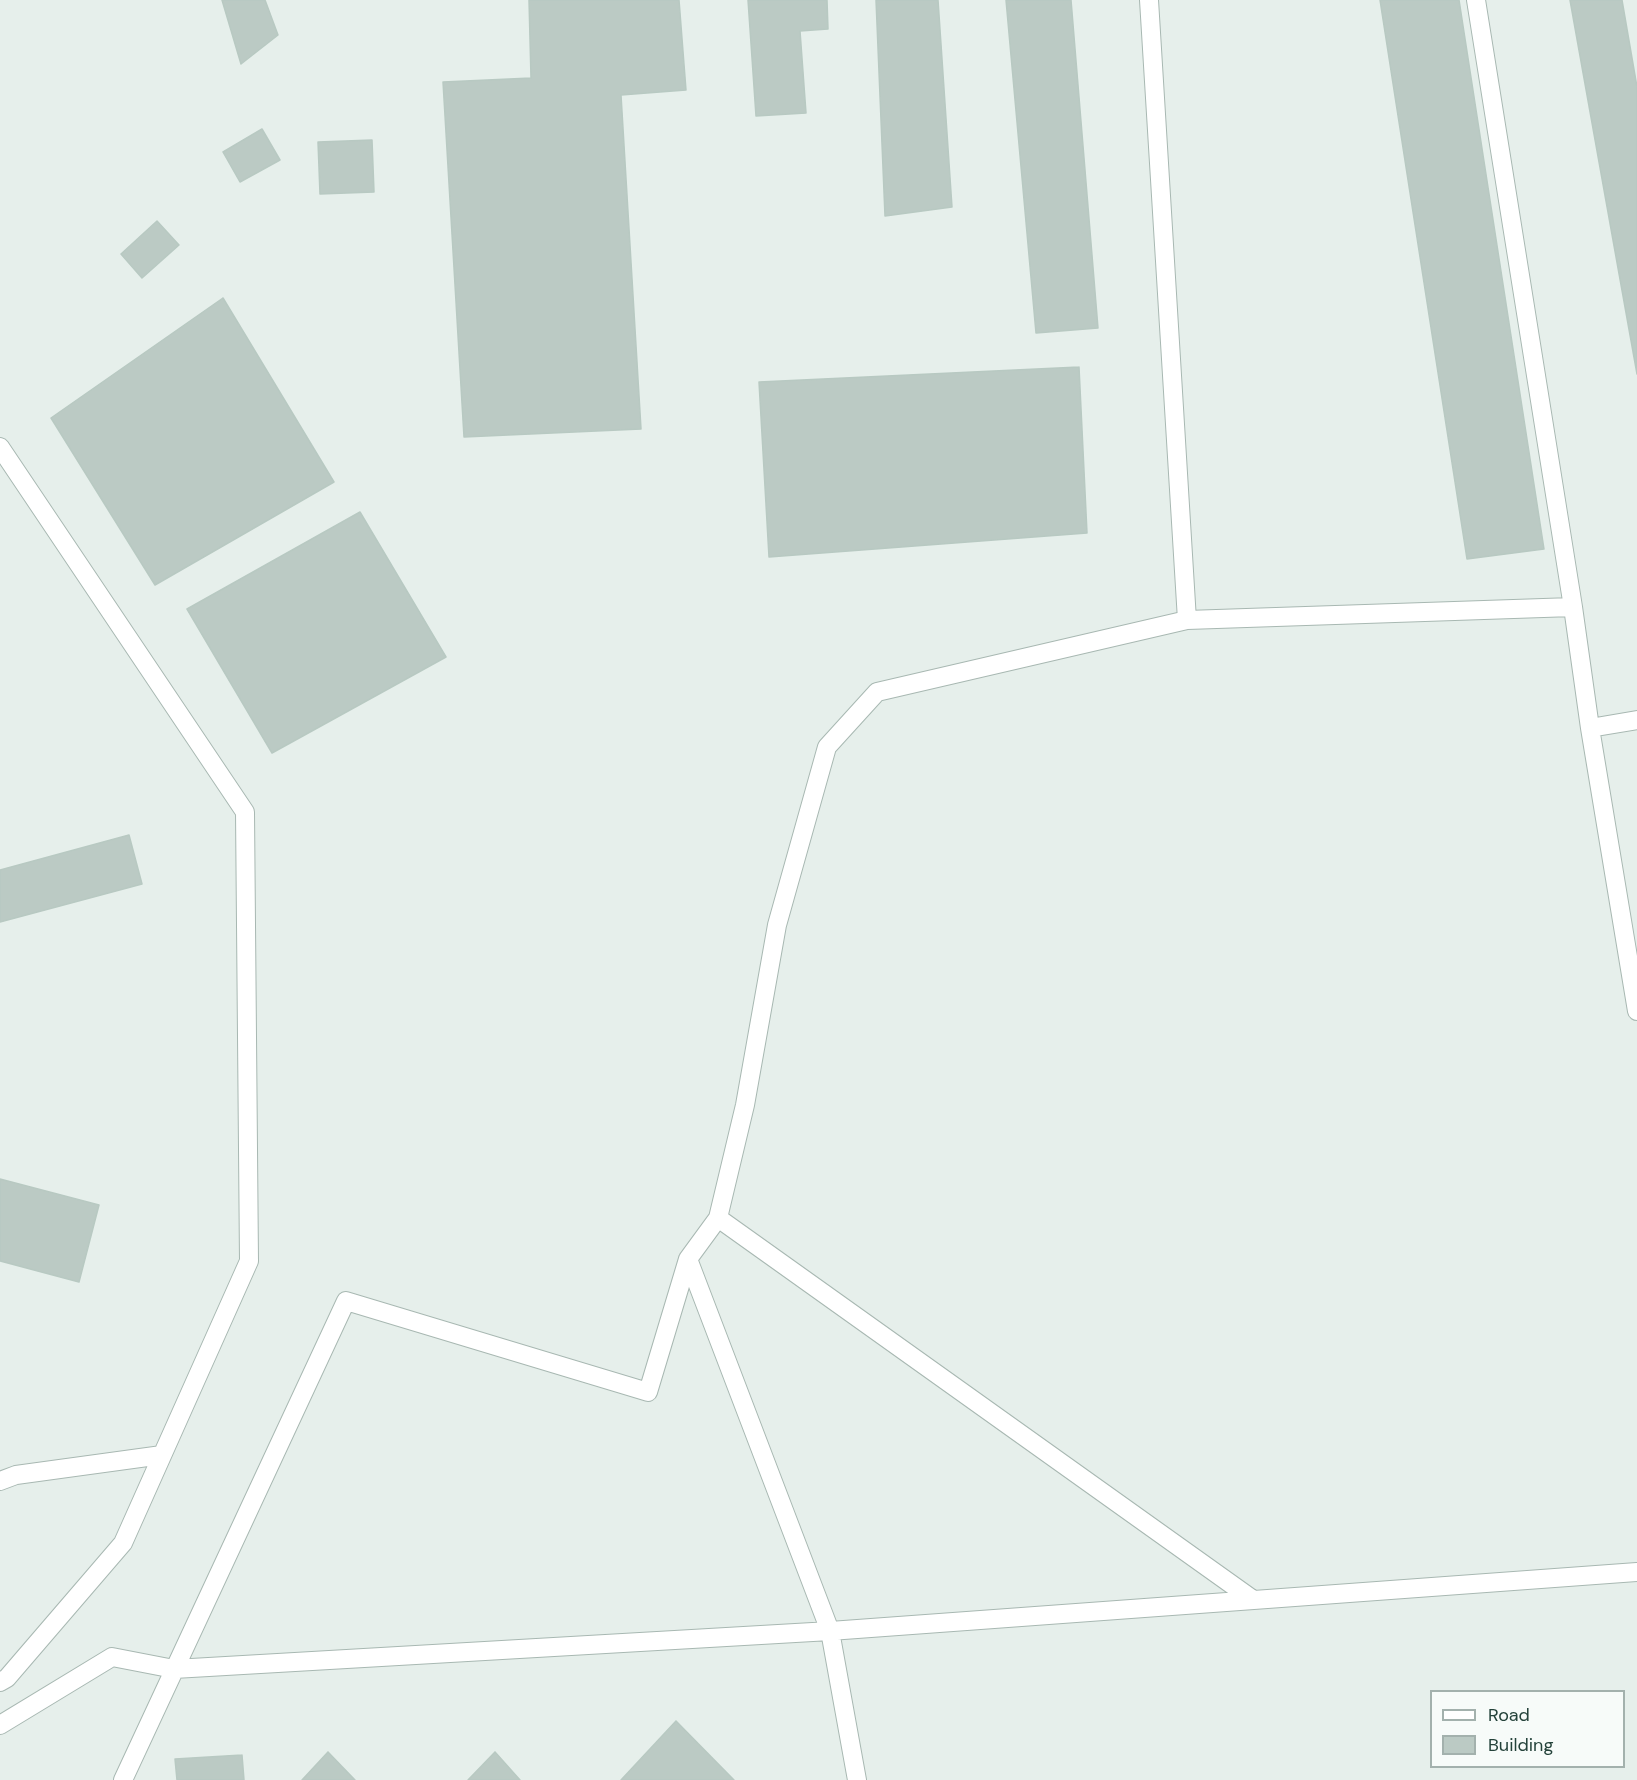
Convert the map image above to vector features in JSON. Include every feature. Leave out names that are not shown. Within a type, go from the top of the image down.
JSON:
[{"type":"street","points":[[1149,0],[1187,620]]},
{"type":"street","points":[[1476,0],[1573,607],[1590,728],[1637,1011]]},
{"type":"street","points":[[0,447],[245,812],[249,1261],[123,1543],[7,1678],[0,1682]]},
{"type":"street","points":[[123,1780],[346,1301],[648,1392],[688,1259],[718,1218],[745,1105],[777,925],[827,747],[878,692],[1187,620],[1573,607]]},
{"type":"street","points":[[1590,728],[1637,720]]},
{"type":"street","points":[[718,1218],[1252,1599]]},
{"type":"street","points":[[688,1259],[830,1631],[857,1780]]},
{"type":"street","points":[[0,1481],[16,1475],[162,1455]]},
{"type":"street","points":[[0,1725],[112,1657],[174,1669],[830,1631],[1637,1572]]},
{"type":"building","points":[[222,0],[265,0],[278,35],[241,64]]},
{"type":"building","points":[[529,0],[679,0],[686,90],[621,95],[641,429],[464,437],[443,82],[531,78]]},
{"type":"building","points":[[748,0],[827,0],[828,29],[800,31],[806,113],[756,116]]},
{"type":"building","points":[[876,0],[938,0],[952,207],[885,216]]},
{"type":"building","points":[[1006,0],[1071,0],[1098,328],[1036,333]]},
{"type":"building","points":[[1380,0],[1459,0],[1544,549],[1467,559]]},
{"type":"building","points":[[1570,0],[1622,0],[1637,87],[1637,374]]},
{"type":"building","points":[[262,129],[280,160],[240,182],[223,152]]},
{"type":"building","points":[[372,140],[374,192],[320,194],[318,142]]},
{"type":"building","points":[[157,221],[179,245],[142,278],[121,254]]},
{"type":"building","points":[[223,298],[334,482],[155,585],[51,418]]},
{"type":"building","points":[[1079,367],[1087,533],[769,557],[759,382]]},
{"type":"building","points":[[360,512],[446,657],[272,753],[187,609]]},
{"type":"building","points":[[129,835],[142,884],[0,922],[0,870]]},
{"type":"building","points":[[0,1179],[99,1205],[79,1282],[0,1261]]},
{"type":"building","points":[[676,1721],[734,1780],[621,1780]]},
{"type":"building","points":[[328,1752],[355,1780],[302,1780]]},
{"type":"building","points":[[495,1752],[520,1780],[468,1780]]},
{"type":"building","points":[[242,1755],[244,1780],[177,1780],[175,1759]]}]
